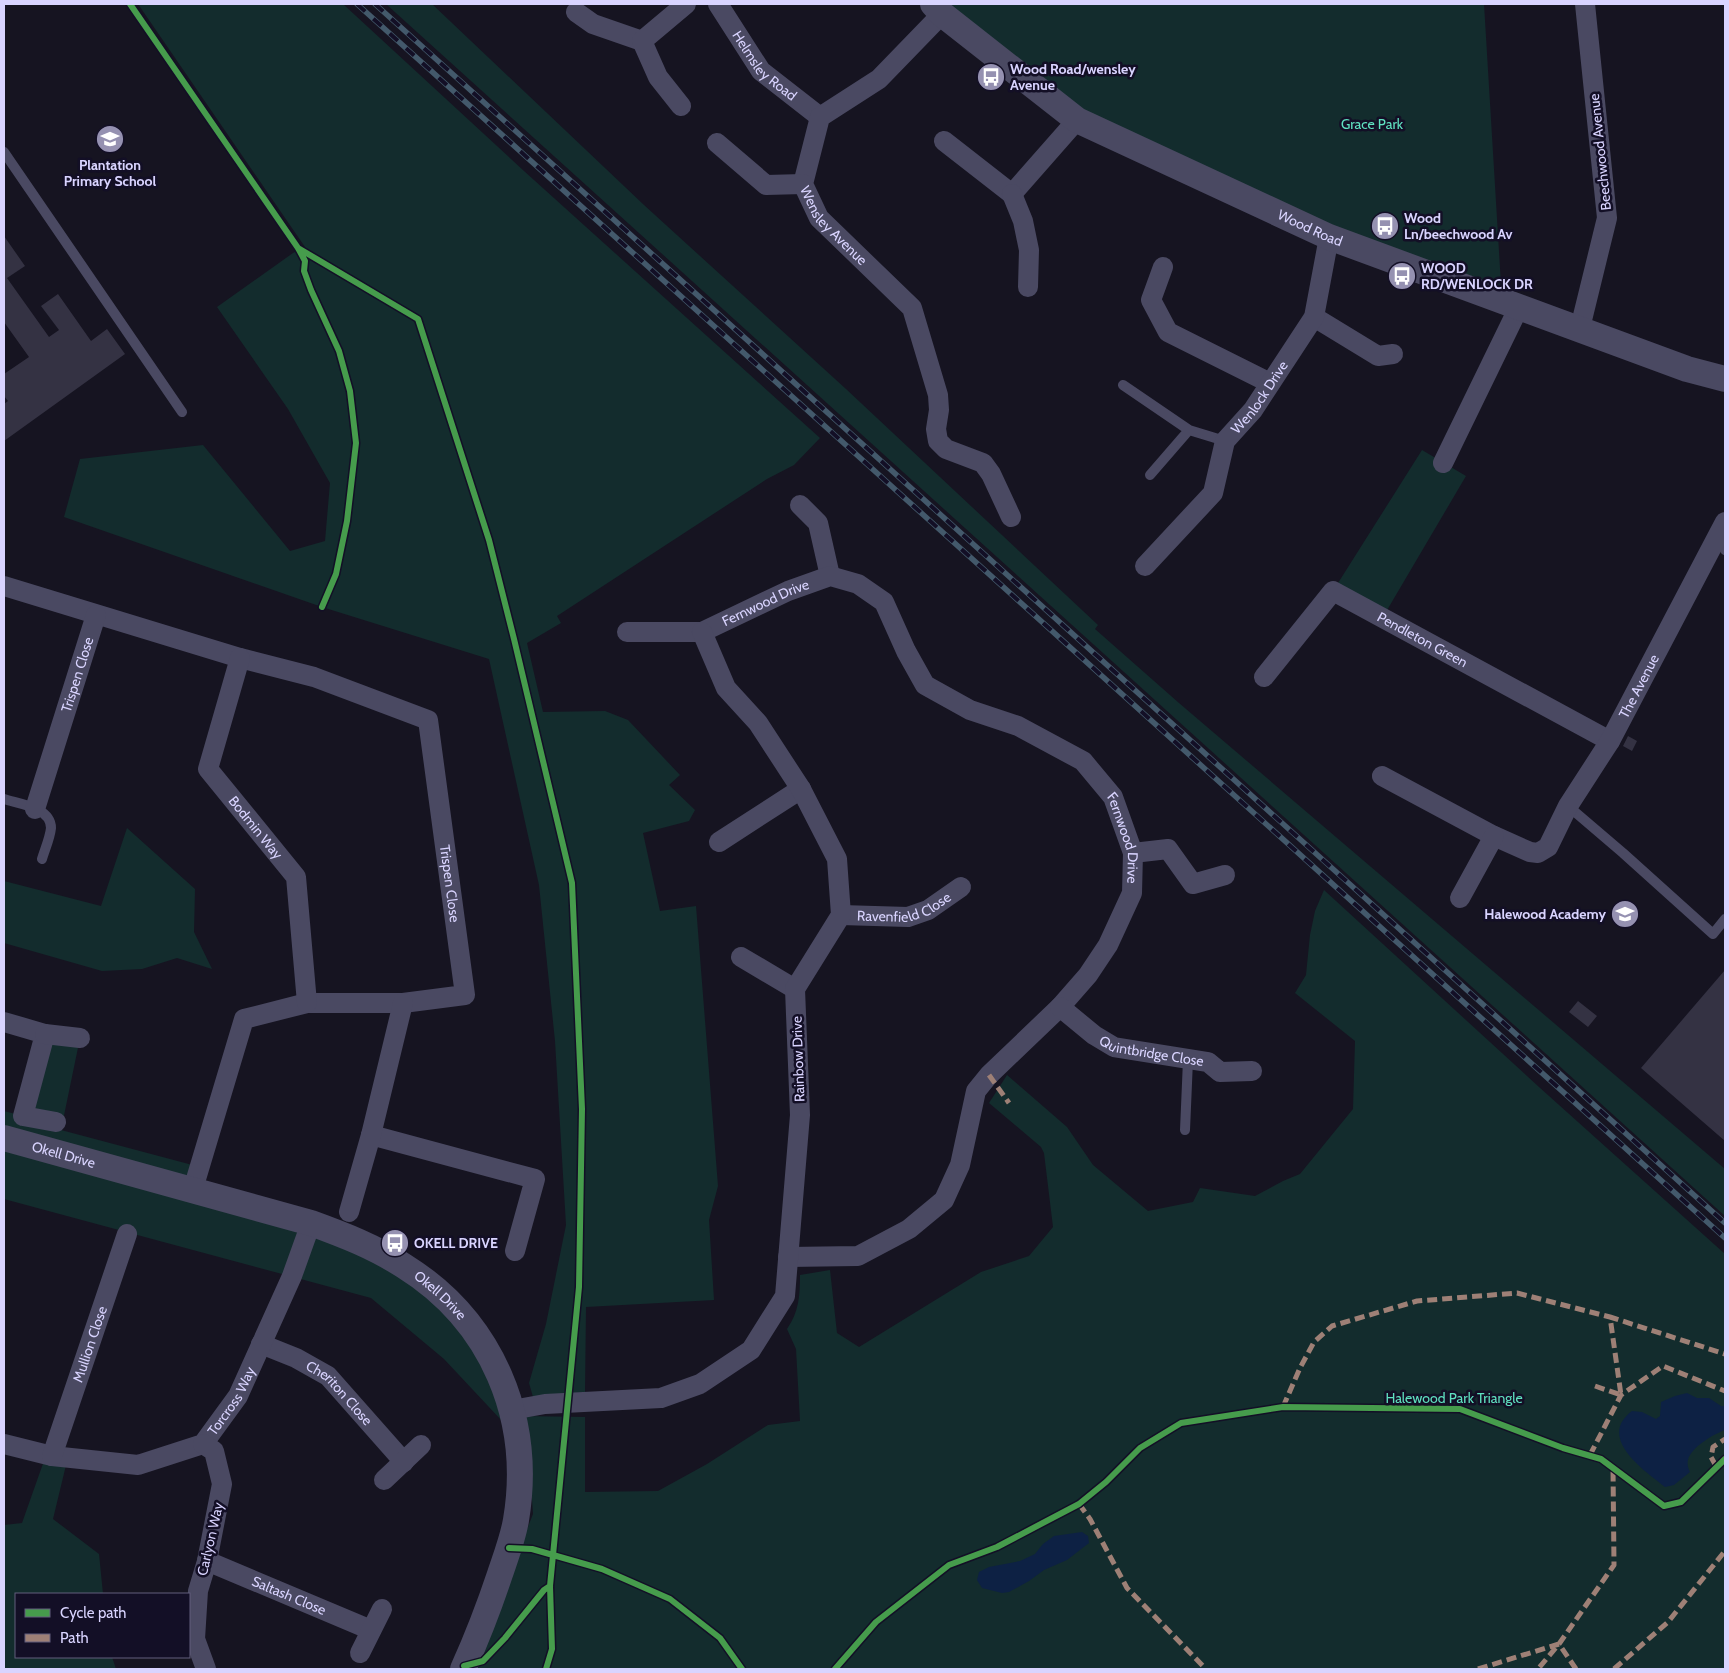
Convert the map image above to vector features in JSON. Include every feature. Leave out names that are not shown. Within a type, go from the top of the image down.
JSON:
[{"type":"street","points":[[642,41],[686,4]]},
{"type":"street","name":"Helmsley Road","points":[[718,4],[762,71],[820,117]]},
{"type":"street","name":"Beechwood Avenue","points":[[1580,328],[1607,218],[1585,4]]},
{"type":"street","points":[[820,117],[879,79],[938,9]]},
{"type":"street","name":"Wood Road","points":[[938,9],[1077,120],[1329,238],[1580,328],[1687,369],[1725,379]]},
{"type":"street","points":[[576,12],[593,24],[642,41],[658,77],[681,106]]},
{"type":"street","name":"Wensley Avenue","points":[[820,117],[803,184],[819,218],[912,308],[938,395],[939,410],[936,429],[938,441],[946,449],[983,463],[992,474],[1011,517]]},
{"type":"street","points":[[1012,194],[1077,120]]},
{"type":"street","points":[[944,140],[1012,194],[1023,220],[1029,250],[1028,287]]},
{"type":"street","points":[[716,143],[766,185],[803,184]]},
{"type":"street","name":"Wenlock Drive","points":[[1145,566],[1213,493],[1225,441],[1253,410],[1314,317],[1329,238]]},
{"type":"street","points":[[1164,268],[1151,300],[1168,332],[1270,383]]},
{"type":"street","points":[[1442,462],[1519,307]]},
{"type":"street","points":[[1314,317],[1378,356],[1393,354]]},
{"type":"street","points":[[800,505],[818,523],[830,576]]},
{"type":"street","name":"The Avenue","points":[[1494,836],[1530,852],[1538,853],[1548,847],[1568,806],[1610,741],[1723,535]]},
{"type":"street","name":"Fernwood Drive","points":[[702,632],[788,592],[830,576],[858,584],[884,602],[906,651],[926,685],[970,710],[1018,726],[1083,761],[1114,797],[1134,853],[1132,893],[1108,945],[1088,975],[1060,1007],[989,1074],[976,1091],[960,1165],[944,1200],[909,1229],[858,1256],[788,1257]]},
{"type":"street","name":"Trispen Close","points":[[4,586],[240,658],[314,677],[428,720],[464,995],[402,1003],[307,1003],[244,1019],[194,1189]]},
{"type":"street","name":"Pendleton Green","points":[[1264,677],[1333,591],[1610,741]]},
{"type":"street","name":"Trispen Close","points":[[36,809],[96,615]]},
{"type":"street","points":[[627,632],[702,632],[726,688],[758,723],[801,789],[837,859],[841,915],[795,989],[741,957]]},
{"type":"street","name":"Bodmin Way","points":[[240,658],[208,769],[296,877],[307,1003]]},
{"type":"street","points":[[1382,776],[1494,836],[1460,898]]},
{"type":"street","points":[[719,842],[801,789]]},
{"type":"street","points":[[1134,853],[1168,849],[1193,884],[1225,875]]},
{"type":"street","name":"Ravenfield Close","points":[[841,915],[908,917],[928,910],[961,887]]},
{"type":"street","name":"Rainbow Drive","points":[[512,1410],[545,1404],[661,1398],[700,1384],[751,1350],[785,1296],[800,1115],[795,989]]},
{"type":"street","points":[[349,1212],[371,1135],[402,1003]]},
{"type":"street","name":"Quintbridge Close","points":[[1060,1007],[1114,1047],[1208,1062],[1220,1072],[1252,1070]]},
{"type":"street","points":[[4,1022],[45,1034],[80,1038]]},
{"type":"street","points":[[45,1034],[24,1116],[56,1122]]},
{"type":"street","points":[[371,1135],[535,1179],[516,1251]]},
{"type":"street","name":"Okell Drive","points":[[4,1138],[194,1189],[312,1223],[349,1237],[404,1266],[433,1286],[478,1334],[493,1360],[505,1387],[518,1438],[521,1466],[516,1521],[509,1548],[483,1626],[465,1668]]},
{"type":"street","name":"Torcross Way","points":[[4,1444],[52,1456],[138,1465],[203,1444],[238,1396],[292,1276],[312,1223]]},
{"type":"street","name":"Mullion Close","points":[[52,1456],[127,1234]]},
{"type":"street","name":"Cheriton Close","points":[[260,1344],[296,1358],[328,1376],[404,1462]]},
{"type":"street","name":"Carlyon Way","points":[[203,1444],[214,1451],[222,1484],[207,1561],[198,1591],[195,1639],[206,1669]]},
{"type":"street","points":[[384,1480],[421,1445]]},
{"type":"street","name":"Saltash Close","points":[[207,1561],[371,1630]]},
{"type":"street","points":[[360,1653],[382,1609]]},
{"type":"lane","points":[[4,152],[182,412]]},
{"type":"lane","points":[[1123,385],[1189,430],[1225,441]]},
{"type":"lane","points":[[1150,475],[1189,430]]},
{"type":"lane","points":[[4,799],[46,814],[51,828],[42,859]]},
{"type":"lane","points":[[1568,806],[1623,852],[1713,934],[1725,919]]},
{"type":"lane","points":[[1184,1130],[1188,1060]]},
{"type":"green space","points":[[138,4],[343,4],[524,171],[820,438],[794,465],[767,479],[557,616],[561,623],[527,643],[543,712],[605,711],[628,720],[680,775],[669,785],[695,810],[689,821],[643,833],[660,911],[696,906],[718,1186],[709,1220],[714,1300],[586,1307],[585,1392],[533,1397],[529,1383],[546,1324],[566,1225],[555,1041],[539,885],[489,659],[322,607],[64,517],[80,459],[203,445],[290,551],[325,541],[330,483],[288,409],[217,307],[293,253],[305,247]]},
{"type":"green space","points":[[386,4],[432,4],[644,205],[846,389],[1098,625],[1095,629],[1179,703],[1725,1169],[1725,1216]]},
{"type":"green space","name":"Grace Park","points":[[935,4],[1484,4],[1502,301],[1093,127]]},
{"type":"green space","points":[[1422,450],[1466,476],[1383,617],[1333,591]]},
{"type":"green space","points":[[127,828],[195,889],[194,932],[212,969],[177,958],[142,969],[102,971],[4,943],[4,881],[101,906]]},
{"type":"green space","name":"Halewood Park Triangle","points":[[1324,890],[1725,1254],[1725,1669],[472,1669],[533,1514],[530,1470],[520,1416],[585,1417],[585,1492],[658,1491],[707,1464],[768,1425],[800,1421],[796,1349],[787,1329],[798,1303],[800,1275],[830,1270],[837,1333],[859,1347],[981,1272],[1029,1256],[1053,1227],[1044,1153],[1041,1147],[989,1103],[1007,1075],[1067,1127],[1093,1165],[1148,1211],[1193,1202],[1200,1188],[1255,1196],[1300,1174],[1353,1109],[1355,1041],[1295,993],[1306,975],[1310,935],[1315,911]]},
{"type":"green space","points":[[45,1034],[80,1038],[61,1130],[200,1167],[193,1189],[405,1266],[478,1334],[518,1438],[444,1359],[371,1298],[4,1199],[4,1111],[23,1116]]},
{"type":"green space","points":[[46,1455],[67,1461],[53,1519],[99,1554],[103,1593],[15,1593],[15,1658],[112,1658],[116,1669],[4,1669],[4,1525],[22,1523]]},
{"type":"water","points":[[1687,1393],[1697,1398],[1709,1398],[1721,1406],[1725,1406],[1725,1430],[1698,1446],[1688,1460],[1690,1472],[1674,1485],[1665,1487],[1636,1463],[1621,1443],[1619,1432],[1622,1421],[1632,1411],[1642,1412],[1656,1419],[1660,1416],[1661,1402]]},
{"type":"water","points":[[1082,1532],[1088,1536],[1089,1543],[1067,1560],[1044,1570],[1009,1592],[1002,1593],[982,1588],[977,1580],[979,1572],[989,1567],[1020,1561],[1035,1554],[1043,1544],[1054,1536]]},
{"type":"building","points":[[4,236],[25,266],[7,278],[49,337],[59,330],[41,306],[58,294],[91,341],[107,329],[125,354],[4,441],[4,404],[8,401],[4,396],[4,374],[29,357],[4,322]]},
{"type":"building","points":[[1628,736],[1637,741],[1632,751],[1623,746]]},
{"type":"building","points":[[1725,970],[1725,1141],[1641,1068]]},
{"type":"building","points":[[1578,1001],[1597,1016],[1588,1027],[1569,1012]]},
{"type":"railway","points":[[357,4],[1725,1238]]},
{"type":"railway","points":[[375,4],[1725,1223]]},
{"type":"marked path","points":[[989,1075],[1009,1103]]},
{"type":"marked path","points":[[1283,1407],[1314,1342],[1332,1326],[1417,1301],[1517,1293],[1610,1317]]},
{"type":"marked path","points":[[1595,1386],[1621,1395],[1610,1317],[1725,1354]]},
{"type":"marked path","points":[[1590,1455],[1621,1395],[1663,1366],[1725,1391]]},
{"type":"marked path","points":[[1716,1466],[1711,1457],[1713,1447],[1725,1439]]},
{"type":"marked path","points":[[1576,1669],[1559,1644],[1614,1565],[1613,1467]]},
{"type":"marked path","points":[[1079,1504],[1090,1519],[1127,1588],[1206,1669]]},
{"type":"marked path","points":[[1614,1669],[1668,1622],[1725,1551]]},
{"type":"marked path","points":[[1478,1669],[1559,1644],[1538,1669]]},
{"type":"cycle path","points":[[130,4],[298,248],[305,261],[304,271],[311,290],[339,351],[350,391],[356,443],[347,521],[336,574],[322,607]]},
{"type":"cycle path","points":[[298,248],[418,319],[489,540],[572,883],[582,1109],[579,1287],[550,1586],[552,1649],[546,1669]]},
{"type":"cycle path","points":[[835,1669],[876,1622],[949,1565],[997,1547],[1079,1504],[1106,1482],[1140,1448],[1181,1423],[1283,1407],[1460,1409],[1563,1448],[1601,1459],[1664,1506],[1681,1502],[1725,1459]]},
{"type":"cycle path","points":[[509,1548],[532,1549],[602,1569],[670,1599],[720,1638],[742,1669]]},
{"type":"cycle path","points":[[464,1666],[483,1661],[505,1638],[544,1590],[550,1586]]},
{"type":"place","name":"Wood Road/wensley Avenue","points":[[991,77]]},
{"type":"place","name":"Plantation Primary School","points":[[110,139]]},
{"type":"place","name":"Wood Ln/beechwood Av","points":[[1385,226]]},
{"type":"place","name":"WOOD RD/WENLOCK DR","points":[[1402,276]]},
{"type":"place","name":"Halewood Academy","points":[[1625,914]]},
{"type":"place","name":"OKELL DRIVE","points":[[395,1243]]}]
